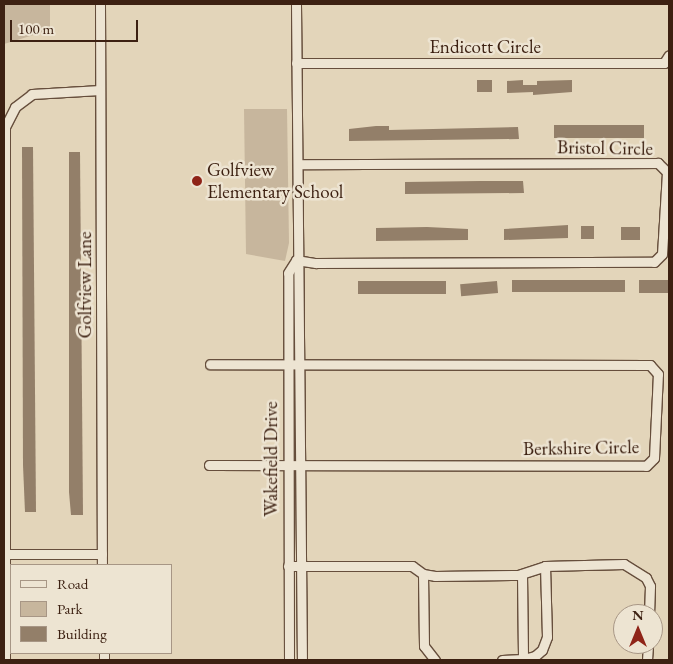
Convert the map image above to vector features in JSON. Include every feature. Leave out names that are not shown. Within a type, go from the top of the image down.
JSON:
[{"type":"street","name":"Golfview Lane","points":[[100,4],[102,564]]},
{"type":"street","name":"Wakefield Drive","points":[[296,4],[298,164],[296,260],[300,274],[302,660]]},
{"type":"street","name":"Endicott Circle","points":[[296,63],[664,63],[669,55]]},
{"type":"street","points":[[5,660],[5,127],[15,107],[32,94],[100,90]]},
{"type":"street","name":"Bristol Circle","points":[[296,260],[316,263],[654,262],[662,254],[668,172],[658,163],[298,164]]},
{"type":"street","name":"Wakefield Drive","points":[[289,660],[288,273],[296,260]]},
{"type":"street","name":"Berkshire Circle","points":[[209,465],[646,466],[654,458],[658,374],[650,365],[210,364]]},
{"type":"street","points":[[4,554],[102,554]]},
{"type":"street","points":[[288,566],[412,566],[423,574],[522,574],[544,566],[624,564],[637,570],[650,586],[649,604]]},
{"type":"street","points":[[502,660],[536,656],[542,650],[546,637],[544,566]]},
{"type":"street","points":[[423,574],[424,646],[435,660]]},
{"type":"street","points":[[522,574],[523,659]]},
{"type":"street","points":[[288,638],[302,638]]},
{"type":"green space","points":[[4,4],[50,4],[50,30],[4,44]]},
{"type":"green space","points":[[244,109],[287,109],[289,243],[285,261],[246,254]]},
{"type":"building","points":[[477,80],[492,80],[492,92],[477,92]]},
{"type":"building","points":[[523,80],[523,85],[537,85],[537,81],[572,80],[572,92],[533,95],[533,92],[507,93],[507,81]]},
{"type":"building","points":[[554,125],[644,125],[644,138],[554,138]]},
{"type":"building","points":[[389,126],[389,130],[518,127],[519,139],[349,141],[349,129]]},
{"type":"building","points":[[22,147],[33,147],[36,512],[25,512],[23,465]]},
{"type":"building","points":[[69,152],[80,152],[83,515],[71,515],[69,492]]},
{"type":"building","points":[[523,181],[524,193],[405,194],[405,182]]},
{"type":"building","points":[[568,225],[568,238],[504,240],[504,229]]},
{"type":"building","points":[[581,226],[594,226],[594,239],[581,239]]},
{"type":"building","points":[[427,227],[468,229],[468,240],[376,241],[376,228]]},
{"type":"building","points":[[621,227],[640,227],[640,240],[621,240]]},
{"type":"building","points":[[512,280],[625,280],[625,292],[512,292]]},
{"type":"building","points":[[639,280],[669,280],[669,293],[639,293]]},
{"type":"building","points":[[358,281],[446,281],[446,294],[358,294]]},
{"type":"building","points":[[497,281],[498,293],[461,296],[460,284]]},
{"type":"place","name":"Golfview Elementary School","points":[[197,181]]}]
